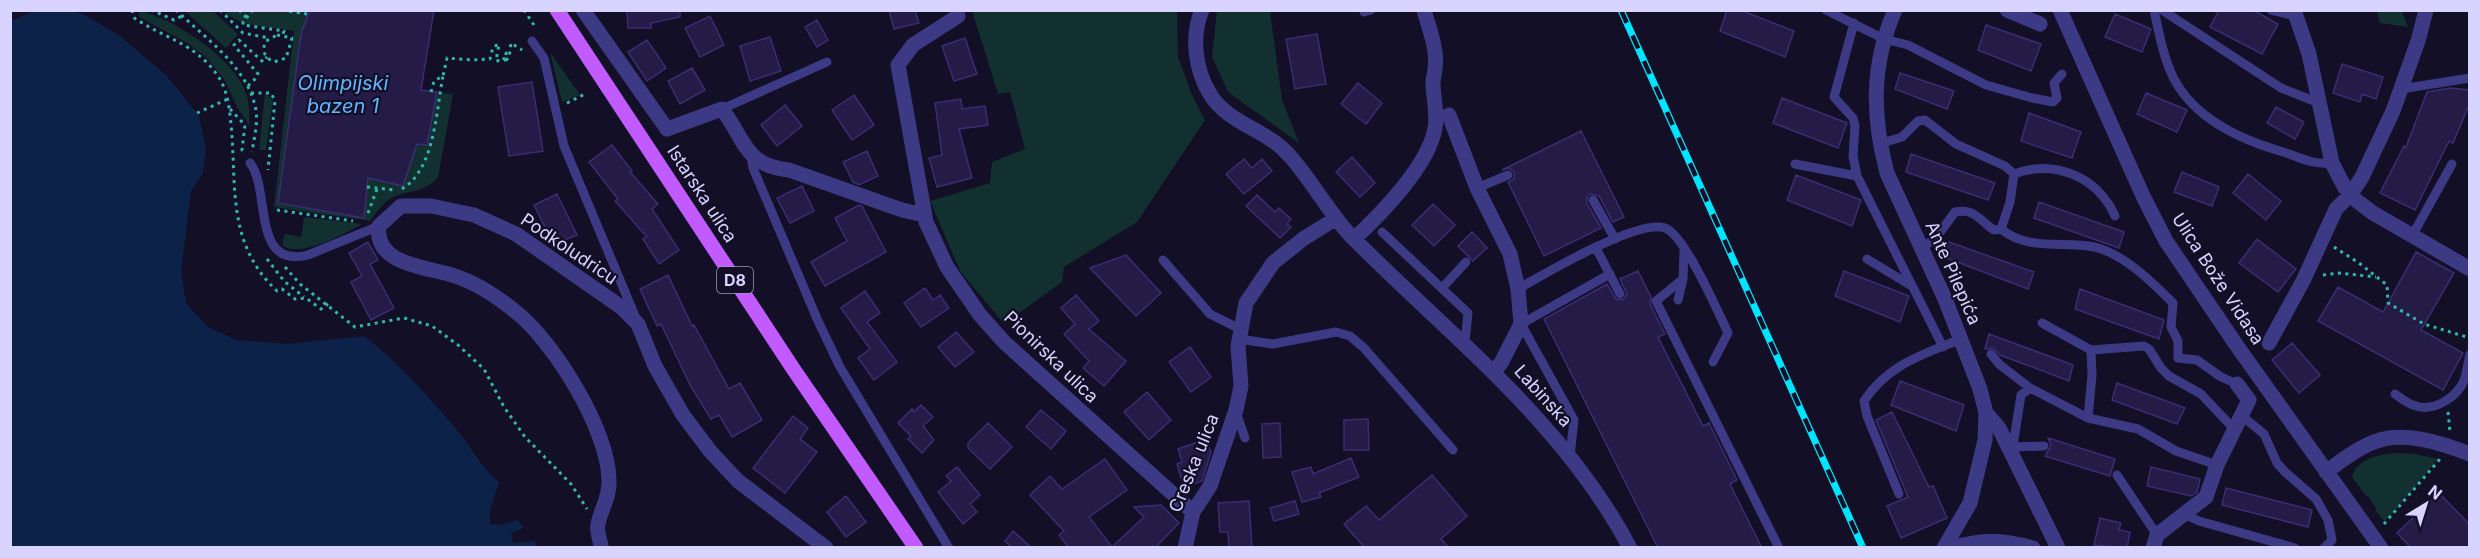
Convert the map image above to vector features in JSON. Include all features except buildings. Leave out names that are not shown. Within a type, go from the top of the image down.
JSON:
[{"type":"main road","name":"Istarska ulica","points":[[557,10],[800,379],[916,548]]},
{"type":"street","name":"Istarska ulica","points":[[583,10],[667,129],[722,109]]},
{"type":"street","points":[[1354,239],[1379,216],[1404,187],[1432,140],[1435,127],[1433,81],[1436,68],[1435,47],[1424,10]]},
{"type":"street","name":"Ante Pilepića","points":[[1895,10],[1879,56],[1875,95],[1880,144],[1887,173],[1961,339],[1980,389],[1986,413],[1985,440],[1970,503],[1944,548]]},
{"type":"street","name":"Ulica Bože Vidasa","points":[[2060,10],[2133,176],[2166,241],[2381,548]]},
{"type":"street","points":[[2270,343],[2303,281],[2336,209],[2350,195],[2362,177],[2393,111],[2426,10]]},
{"type":"street","name":"Labinska","points":[[1201,11],[1195,38],[1198,65],[1210,94],[1224,110],[1287,152],[1315,187],[1335,219],[1494,371],[1570,456],[1596,490],[1630,548]]},
{"type":"street","points":[[2010,11],[2040,24]]},
{"type":"street","points":[[2295,13],[2309,54],[2332,163],[2340,181],[2350,195],[2373,213],[2469,269]]},
{"type":"street","name":"Pionirska ulica","points":[[958,16],[913,45],[898,65],[924,214],[947,267],[980,315],[1004,342],[1193,512]]},
{"type":"street","points":[[722,109],[751,157],[772,168],[789,170],[902,210],[924,214]]},
{"type":"street","points":[[1449,115],[1477,188],[1510,254],[1518,289],[1521,324],[1502,363],[1494,371]]},
{"type":"street","name":"Podkoludricu","points":[[379,226],[401,206],[431,206],[474,215],[516,234],[621,307],[638,324]]},
{"type":"street","name":"Creska ulica","points":[[1185,548],[1193,512],[1210,486],[1236,410],[1241,386],[1240,334],[1246,303],[1267,269],[1297,243],[1335,219]]},
{"type":"street","points":[[379,226],[378,235],[383,246],[392,256],[412,266],[459,277],[489,293],[517,313],[555,352],[582,398],[600,440],[607,465],[609,481],[607,502],[597,526],[601,547]]},
{"type":"street","points":[[638,324],[656,366],[683,416],[710,451],[738,481],[826,548]]},
{"type":"street","points":[[2155,541],[2206,497],[2217,465],[2249,400],[2237,384]]},
{"type":"street","points":[[1986,413],[2000,428],[2013,449],[2058,548]]},
{"type":"street","points":[[2326,472],[2356,450],[2376,441],[2406,438],[2434,442],[2469,454]]},
{"type":"street","points":[[1951,548],[1978,540],[1999,541],[2033,548]]},
{"type":"lane","points":[[1826,10],[1884,39],[1908,45],[1986,85],[2032,98],[2053,102],[2056,98],[2054,83],[2062,74]]},
{"type":"lane","points":[[2154,10],[2163,48],[2174,78],[2193,103],[2213,122],[2266,147],[2316,164],[2332,163]]},
{"type":"lane","points":[[2162,10],[2281,88],[2319,103]]},
{"type":"lane","points":[[2271,10],[2295,13]]},
{"type":"lane","points":[[1854,23],[1834,96],[1853,118],[1855,126],[1853,156],[1857,176],[1871,199],[1911,285],[1943,346]]},
{"type":"lane","points":[[532,41],[544,58],[564,146],[638,324]]},
{"type":"lane","points":[[722,109],[827,62]]},
{"type":"lane","points":[[2401,89],[2469,78]]},
{"type":"lane","points":[[1880,144],[1902,137],[1918,121],[1925,120],[1931,122],[1956,144],[2005,166],[2014,174]]},
{"type":"lane","points":[[751,157],[753,168],[840,367],[949,548]]},
{"type":"lane","points":[[250,163],[258,184],[269,236],[278,250],[289,256],[308,255],[379,226]]},
{"type":"lane","points":[[1795,164],[1857,176]]},
{"type":"lane","points":[[2412,236],[2452,164]]},
{"type":"lane","points":[[2014,174],[2029,168],[2041,167],[2066,171],[2092,185],[2101,193],[2115,216]]},
{"type":"lane","points":[[2001,229],[2010,202],[2014,174]]},
{"type":"lane","points":[[1477,188],[1508,175]]},
{"type":"lane","points":[[1593,200],[1615,239]]},
{"type":"lane","points":[[1921,248],[1935,239],[1955,212],[1966,210],[1975,214],[1994,230],[2001,229],[2009,236],[2026,242],[2093,247],[2102,250],[2146,276],[2173,303],[2171,327],[2178,340],[2178,358]]},
{"type":"lane","points":[[1518,289],[1596,248],[1645,226],[1665,228],[1682,243],[1728,333],[1713,362]]},
{"type":"lane","points":[[1382,232],[1468,313],[1464,342]]},
{"type":"lane","points":[[1678,300],[1685,257],[1682,243]]},
{"type":"lane","points":[[1596,248],[1620,294]]},
{"type":"lane","points":[[1867,259],[1911,285]]},
{"type":"lane","points":[[1163,260],[1210,314],[1240,334],[1273,344],[1336,332],[1350,336],[1364,348],[1453,450]]},
{"type":"lane","points":[[1442,288],[1466,262]]},
{"type":"lane","points":[[1570,456],[1574,420],[1521,324],[1610,274]]},
{"type":"lane","points":[[1683,279],[1656,301],[1779,548]]},
{"type":"lane","points":[[2042,323],[2091,350],[2144,346],[2162,370],[2200,394],[2235,430]]},
{"type":"lane","points":[[1899,494],[1867,416],[1864,401],[1874,387],[1898,365],[1961,339]]},
{"type":"lane","points":[[2088,418],[2091,350]]},
{"type":"lane","points":[[1991,354],[1999,364],[2030,388],[2088,418],[2138,429],[2176,451],[2217,465]]},
{"type":"lane","points":[[2396,394],[2409,404],[2423,408],[2446,402],[2464,380],[2469,354]]},
{"type":"lane","points":[[2162,370],[2178,358],[2197,360],[2220,376],[2237,384]]},
{"type":"lane","points":[[2030,388],[2022,395],[2013,449],[2044,446]]},
{"type":"lane","points":[[1236,410],[1245,438]]},
{"type":"lane","points":[[2242,416],[2264,434],[2277,463],[2285,472],[2316,499],[2328,520],[2333,544],[2324,548]]},
{"type":"lane","points":[[2117,475],[2155,541]]},
{"type":"lane","points":[[2184,514],[2199,521],[2295,548]]},
{"type":"path","points":[[132,10],[138,21],[185,45],[216,73],[230,109],[235,207],[241,232],[253,261],[277,291],[282,290],[296,299],[306,298],[321,309],[328,304]]},
{"type":"path","points":[[152,10],[174,20],[182,16]]},
{"type":"path","points":[[220,10],[243,33],[269,38],[282,36],[292,38],[286,58],[274,62],[267,57],[263,49],[269,38]]},
{"type":"path","points":[[239,10],[247,18]]},
{"type":"path","points":[[253,10],[243,25],[284,31],[282,36]]},
{"type":"path","points":[[282,10],[307,14]]},
{"type":"path","points":[[524,10],[536,29],[543,33]]},
{"type":"path","points":[[248,86],[258,74],[234,45],[239,40],[263,62],[267,57]]},
{"type":"path","points":[[368,187],[392,191],[402,189],[414,180],[423,168],[429,153],[447,58],[490,59],[493,47],[499,44],[496,61],[504,60],[506,53],[506,60],[511,43],[526,52]]},
{"type":"path","points":[[431,92],[434,81],[443,76]]},
{"type":"path","points":[[251,93],[267,91],[271,93],[275,101],[267,175],[258,184]]},
{"type":"path","points":[[569,102],[587,93]]},
{"type":"path","points":[[197,113],[228,99]]},
{"type":"path","points":[[230,109],[245,125],[242,150]]},
{"type":"path","points":[[364,218],[377,189]]},
{"type":"path","points":[[284,211],[358,222]]},
{"type":"path","points":[[2321,241],[2346,254],[2387,285],[2388,303],[2424,324],[2469,338]]},
{"type":"path","points":[[2303,281],[2339,273],[2378,278]]},
{"type":"path","points":[[300,284],[355,327],[404,318],[432,326],[458,345],[484,369],[504,407],[525,437],[571,484],[597,526]]},
{"type":"path","points":[[2446,402],[2450,434]]},
{"type":"path","points":[[2383,526],[2438,462]]},
{"type":"green space","points":[[141,11],[169,22],[198,39],[224,61],[242,84],[246,94],[249,104],[249,125],[237,107],[224,79],[207,58],[189,44],[141,18],[138,15]]},
{"type":"green space","points":[[185,11],[213,11],[238,34],[226,48]]},
{"type":"green space","points":[[223,11],[434,11],[421,91],[453,94],[438,178],[425,187],[390,199],[381,206],[370,221],[274,207],[294,31],[247,24],[230,17]]},
{"type":"green space","points":[[972,11],[1177,11],[1178,57],[1192,95],[1205,120],[1137,222],[1064,267],[1062,282],[1004,324],[960,271],[930,201],[990,183],[992,162],[1025,149],[1010,92],[998,94]]},
{"type":"green space","points":[[1217,11],[1270,11],[1282,100],[1299,143],[1228,92],[1212,57]]},
{"type":"green space","points":[[2377,11],[2402,11],[2408,27],[2380,23]]},
{"type":"green space","points":[[550,52],[580,95],[562,102]]},
{"type":"green space","points":[[265,93],[273,100],[266,150],[259,150]]},
{"type":"green space","points":[[304,217],[362,224],[322,244],[299,249],[289,249],[282,245],[285,234],[301,237]]},
{"type":"green space","points":[[2396,453],[2438,459],[2391,516],[2384,521],[2352,477],[2358,466],[2368,459]]},
{"type":"water","points":[[34,11],[72,11],[85,15],[120,36],[167,76],[199,116],[206,147],[203,173],[191,191],[181,272],[186,303],[208,327],[237,340],[287,344],[364,336],[403,370],[499,482],[490,511],[490,524],[500,525],[517,520],[524,528],[511,533],[513,543],[535,541],[537,547],[11,547],[10,21]]},
{"type":"railway","points":[[1621,10],[1863,548]]},
{"type":"water label","name":"Olimpijski bazen 1","points":[[343,94]]}]
